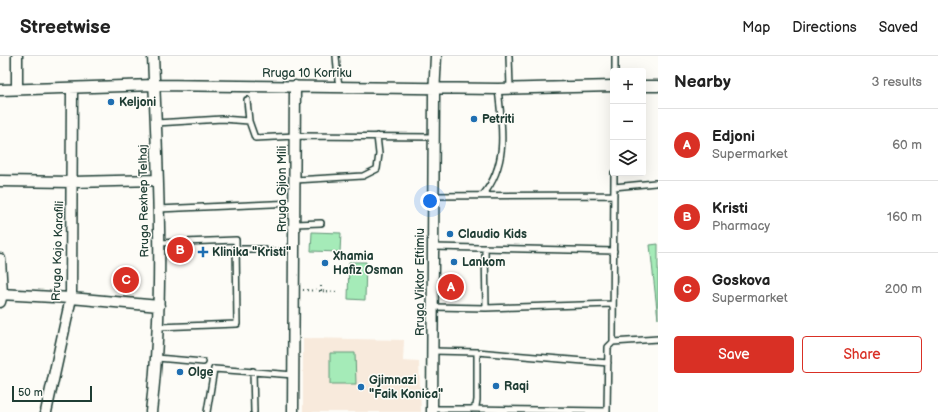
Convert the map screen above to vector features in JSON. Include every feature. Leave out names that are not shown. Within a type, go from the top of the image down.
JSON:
[{"type":"street","points":[[17,56],[18,89]]},
{"type":"street","name":"Rruga Rexhep Telhaj","points":[[151,412],[157,358],[159,306],[156,123],[153,56]]},
{"type":"street","name":"Rruga Viktor Eftimiu","points":[[432,410],[434,87],[436,56]]},
{"type":"street","name":"Rruga 10 Korriku","points":[[0,90],[154,85],[498,88],[610,86]]},
{"type":"street","name":"Rruga Gjion Mili","points":[[293,412],[296,136],[295,86]]},
{"type":"street","points":[[646,86],[658,86]]},
{"type":"street","name":"Rruga Kajo Karafili","points":[[46,412],[71,298],[73,182],[72,88]]},
{"type":"street","points":[[0,190],[0,181],[73,182],[157,180]]},
{"type":"street","points":[[0,259],[1,296],[71,298],[159,306]]},
{"type":"lane","points":[[336,56],[340,86]]},
{"type":"lane","points":[[509,56],[510,88]]},
{"type":"lane","points":[[614,56],[615,68]]},
{"type":"lane","points":[[483,195],[492,184],[502,149],[498,88]]},
{"type":"lane","points":[[247,100],[249,121],[255,138],[296,136],[434,137]]},
{"type":"lane","points":[[156,123],[222,119],[249,121]]},
{"type":"lane","points":[[295,180],[363,176],[377,169],[379,154],[376,136]]},
{"type":"lane","points":[[613,342],[614,176]]},
{"type":"lane","points":[[614,187],[654,183]]},
{"type":"lane","points":[[433,196],[614,195]]},
{"type":"lane","points":[[158,209],[295,203]]},
{"type":"lane","points":[[295,224],[320,223]]},
{"type":"lane","points":[[158,243],[236,240],[237,324],[158,327]]},
{"type":"lane","points":[[433,247],[614,251]]},
{"type":"lane","points":[[236,249],[264,248]]},
{"type":"lane","points":[[485,248],[486,308]]},
{"type":"lane","points":[[433,307],[486,308],[613,304]]},
{"type":"lane","points":[[432,410],[472,409],[607,411],[608,347],[613,342],[658,339]]},
{"type":"lane","points":[[432,351],[477,352],[608,363]]},
{"type":"lane","points":[[472,409],[476,406],[478,400],[477,352]]},
{"type":"lane","points":[[157,358],[203,362]]},
{"type":"lane","points":[[206,412],[214,368],[294,375]]},
{"type":"lane","points":[[253,371],[254,412]]},
{"type":"path","points":[[321,286],[321,291]]},
{"type":"path","points":[[294,290],[338,292]]},
{"type":"shaded area","name":"Gjimnazi \"Faik Konica\"","points":[[303,338],[404,340],[403,361],[419,362],[421,412],[303,412]]},
{"type":"green space","points":[[312,232],[341,233],[340,252],[311,251]]},
{"type":"green space","points":[[658,244],[658,319],[650,245]]},
{"type":"green space","points":[[349,262],[366,262],[365,300],[348,299]]},
{"type":"green space","points":[[330,353],[355,353],[356,384],[330,384]]},
{"type":"place","name":"Keljoni","points":[[111,102]]},
{"type":"place","name":"Petriti","points":[[474,119]]},
{"type":"place","name":"Claudio Kids","points":[[450,234]]},
{"type":"place","name":"Kristi","points":[[180,250]]},
{"type":"place","name":"Klinika \"Kristi\"","points":[[203,252]]},
{"type":"place","name":"Lankom","points":[[454,262]]},
{"type":"place","name":"Xhamia Hafiz Osman","points":[[325,263]]},
{"type":"place","name":"Goskova","points":[[126,280]]},
{"type":"place","name":"Edjoni","points":[[451,287]]},
{"type":"place","name":"Olge","points":[[180,372]]},
{"type":"place","name":"Raqi","points":[[496,386]]},
{"type":"place","name":"Gjimnazi \"Faik Konica\"","points":[[361,387]]}]
